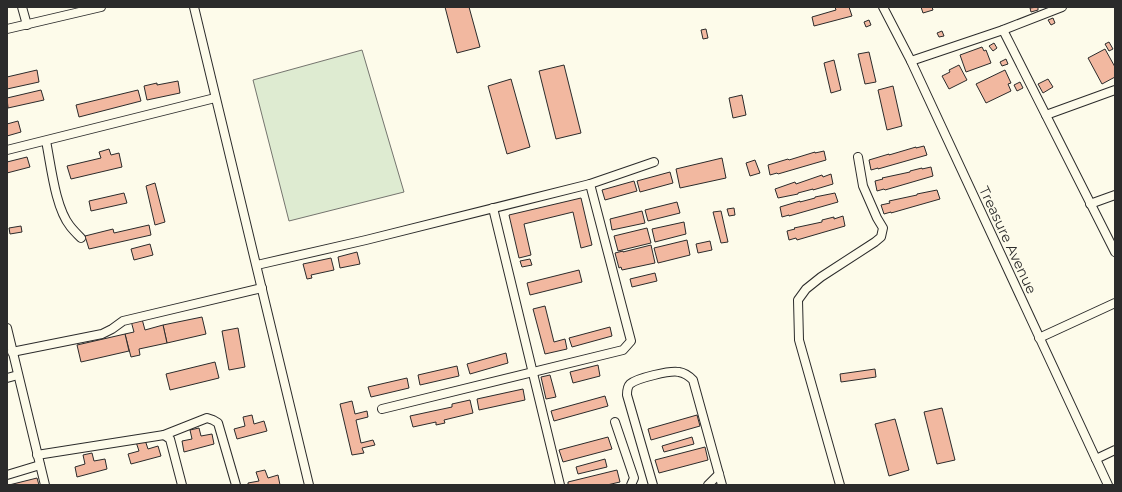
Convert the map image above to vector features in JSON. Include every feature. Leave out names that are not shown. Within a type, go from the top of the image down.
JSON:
[{"type":"street","points":[[22,7],[27,25]]},
{"type":"street","points":[[7,29],[101,7]]},
{"type":"street","points":[[194,7],[309,485]]},
{"type":"street","name":"Treasure Avenue","points":[[883,7],[911,61],[1108,485]]},
{"type":"street","points":[[911,61],[1003,30],[1062,7]]},
{"type":"street","points":[[1003,30],[1115,252]]},
{"type":"street","points":[[1046,115],[1115,90]]},
{"type":"street","points":[[7,150],[215,98]]},
{"type":"street","points":[[46,141],[55,190],[64,216],[70,227],[81,238]]},
{"type":"street","points":[[840,485],[799,340],[798,300],[806,289],[821,277],[881,237],[883,228],[863,186],[858,157]]},
{"type":"street","points":[[257,265],[366,240],[590,184],[654,162]]},
{"type":"street","points":[[382,409],[623,350],[631,341],[590,184]]},
{"type":"street","points":[[1090,204],[1115,195]]},
{"type":"street","points":[[493,208],[560,485]]},
{"type":"street","points":[[12,352],[102,334],[123,321],[262,288]]},
{"type":"street","points":[[1039,338],[1115,303]]},
{"type":"street","points":[[7,328],[45,485]]},
{"type":"street","points":[[653,485],[627,395],[628,387],[631,383],[637,380],[672,371],[688,374],[693,380],[722,485]]},
{"type":"street","points":[[7,378],[18,375]]},
{"type":"street","points":[[37,455],[164,434],[207,418],[218,423],[236,485]]},
{"type":"street","points":[[615,422],[634,478],[631,485]]},
{"type":"street","points":[[164,434],[170,439],[182,485]]},
{"type":"street","points":[[1096,459],[1115,450]]},
{"type":"street","points":[[7,475],[40,465]]},
{"type":"street","points":[[708,485],[719,474]]},
{"type":"green space","points":[[362,50],[404,192],[289,221],[253,80]]},
{"type":"building","points":[[445,7],[469,7],[480,47],[457,53]]},
{"type":"building","points":[[835,7],[849,7],[852,16],[814,26],[812,17],[836,10]]},
{"type":"building","points":[[921,7],[932,7],[933,10],[923,13]]},
{"type":"building","points":[[1038,7],[1038,10],[1031,12],[1030,8]]},
{"type":"building","points":[[1053,18],[1055,23],[1051,25],[1048,20]]},
{"type":"building","points":[[869,20],[871,25],[866,27],[864,22]]},
{"type":"building","points":[[706,29],[708,38],[703,39],[701,30]]},
{"type":"building","points":[[942,31],[944,36],[939,37],[937,33]]},
{"type":"building","points":[[1109,42],[1113,49],[1109,51],[1105,44]]},
{"type":"building","points":[[994,43],[997,48],[993,51],[989,46]]},
{"type":"building","points":[[982,47],[984,51],[986,50],[991,63],[966,72],[960,55]]},
{"type":"building","points":[[1105,49],[1115,67],[1115,77],[1102,84],[1088,58]]},
{"type":"building","points":[[869,52],[876,82],[865,84],[858,54]]},
{"type":"building","points":[[1006,59],[1008,64],[1002,66],[1000,62]]},
{"type":"building","points":[[834,60],[841,90],[831,93],[824,63]]},
{"type":"building","points":[[564,65],[581,133],[556,139],[539,71]]},
{"type":"building","points":[[959,65],[967,80],[949,89],[942,76],[950,72],[949,70]]},
{"type":"building","points":[[37,70],[39,82],[7,89],[7,77]]},
{"type":"building","points":[[1005,70],[1011,83],[1008,84],[1011,91],[986,103],[976,84]]},
{"type":"building","points":[[511,79],[530,147],[507,154],[488,86]]},
{"type":"building","points":[[1048,79],[1053,87],[1043,93],[1038,84]]},
{"type":"building","points":[[178,81],[180,93],[147,100],[144,86]]},
{"type":"building","points":[[1020,82],[1023,88],[1017,91],[1014,85]]},
{"type":"building","points":[[893,86],[902,126],[887,130],[878,90]]},
{"type":"building","points":[[41,90],[44,100],[8,108],[7,98]]},
{"type":"building","points":[[138,90],[141,101],[79,117],[76,105]]},
{"type":"building","points":[[742,95],[746,115],[733,118],[729,98]]},
{"type":"building","points":[[18,121],[21,132],[7,136],[7,124]]},
{"type":"building","points":[[924,146],[927,155],[871,170],[869,160]]},
{"type":"building","points":[[109,149],[111,155],[119,153],[122,167],[71,179],[67,166],[101,158],[99,152]]},
{"type":"building","points":[[824,151],[826,160],[770,175],[768,165],[815,152]]},
{"type":"building","points":[[27,157],[30,167],[7,173],[7,162]]},
{"type":"building","points":[[722,158],[726,178],[680,188],[676,169]]},
{"type":"building","points":[[755,160],[760,173],[750,176],[746,163]]},
{"type":"building","points":[[931,167],[933,176],[877,191],[875,181],[922,168]]},
{"type":"building","points":[[670,172],[673,183],[640,192],[637,181]]},
{"type":"building","points":[[831,174],[833,184],[778,198],[775,189],[795,182],[796,184],[822,175],[823,177]]},
{"type":"building","points":[[634,181],[637,191],[605,200],[602,190]]},
{"type":"building","points":[[155,183],[165,222],[155,225],[146,186]]},
{"type":"building","points":[[937,190],[940,199],[884,214],[881,205],[890,203],[889,201]]},
{"type":"building","points":[[124,193],[127,203],[91,211],[89,201]]},
{"type":"building","points":[[835,193],[838,202],[782,217],[780,207]]},
{"type":"building","points":[[581,198],[592,245],[581,248],[573,212],[524,224],[531,255],[519,258],[509,215]]},
{"type":"building","points":[[677,202],[680,213],[648,221],[645,210]]},
{"type":"building","points":[[734,208],[735,215],[729,216],[727,209]]},
{"type":"building","points":[[642,211],[645,223],[612,230],[610,219]]},
{"type":"building","points":[[721,211],[728,242],[721,243],[713,212]]},
{"type":"building","points":[[843,216],[845,226],[797,240],[796,238],[789,240],[787,231],[822,222],[822,220],[834,217],[834,219]]},
{"type":"building","points":[[684,222],[686,234],[655,242],[652,229]]},
{"type":"building","points":[[149,225],[151,235],[89,249],[85,236],[113,229],[114,233]]},
{"type":"building","points":[[21,226],[22,232],[10,234],[9,228]]},
{"type":"building","points":[[647,228],[651,243],[618,251],[614,236]]},
{"type":"building","points":[[687,240],[690,255],[658,263],[654,248]]},
{"type":"building","points":[[710,241],[712,250],[698,253],[696,244]]},
{"type":"building","points":[[150,244],[153,255],[134,260],[131,249]]},
{"type":"building","points":[[651,245],[655,263],[622,270],[621,267],[619,268],[615,253]]},
{"type":"building","points":[[357,252],[360,264],[340,268],[338,257]]},
{"type":"building","points":[[331,258],[334,270],[311,275],[312,278],[307,279],[303,264]]},
{"type":"building","points":[[530,259],[532,265],[522,267],[520,261]]},
{"type":"building","points":[[579,270],[582,282],[530,295],[527,283]]},
{"type":"building","points":[[655,273],[657,281],[632,287],[630,279]]},
{"type":"building","points":[[545,306],[554,342],[565,339],[567,349],[545,354],[533,309]]},
{"type":"building","points":[[202,317],[206,334],[167,343],[163,325]]},
{"type":"building","points":[[142,319],[145,330],[163,325],[167,343],[139,349],[140,355],[131,357],[125,334],[134,332],[131,321]]},
{"type":"building","points":[[610,327],[612,336],[572,347],[569,338]]},
{"type":"building","points":[[238,328],[245,367],[229,370],[222,331]]},
{"type":"building","points":[[125,334],[129,351],[81,362],[77,345]]},
{"type":"building","points":[[506,353],[508,363],[470,374],[467,364]]},
{"type":"building","points":[[215,362],[219,378],[170,390],[166,374]]},
{"type":"building","points":[[598,365],[600,376],[573,383],[570,372]]},
{"type":"building","points":[[457,366],[459,376],[420,385],[418,375]]},
{"type":"building","points":[[875,369],[876,377],[841,382],[840,374]]},
{"type":"building","points":[[550,375],[556,397],[546,399],[541,377]]},
{"type":"building","points":[[407,378],[409,388],[371,397],[368,387]]},
{"type":"building","points":[[523,389],[525,400],[479,410],[477,399]]},
{"type":"building","points":[[605,396],[608,406],[554,421],[551,411]]},
{"type":"building","points":[[470,400],[473,413],[444,420],[445,423],[436,425],[436,422],[413,427],[410,416],[452,407],[452,404]]},
{"type":"building","points":[[352,401],[355,414],[367,411],[368,417],[356,420],[361,443],[373,440],[375,445],[362,448],[364,453],[352,455],[340,404]]},
{"type":"building","points":[[942,408],[955,460],[937,464],[924,412]]},
{"type":"building","points":[[252,415],[254,424],[264,421],[267,431],[237,439],[234,429],[245,426],[243,417]]},
{"type":"building","points":[[697,415],[700,426],[651,440],[648,429]]},
{"type":"building","points":[[895,419],[909,470],[889,476],[875,424]]},
{"type":"building","points":[[199,428],[201,436],[212,434],[214,444],[184,452],[182,441],[192,439],[190,430]]},
{"type":"building","points":[[608,437],[612,449],[563,462],[559,450]]},
{"type":"building","points":[[692,437],[694,444],[664,452],[662,446]]},
{"type":"building","points":[[145,440],[148,449],[158,446],[161,456],[131,464],[128,454],[139,451],[136,442]]},
{"type":"building","points":[[705,447],[708,460],[659,473],[655,460]]},
{"type":"building","points":[[92,453],[94,461],[105,459],[107,469],[77,477],[75,467],[85,464],[83,455]]},
{"type":"building","points":[[605,459],[607,467],[578,474],[576,467]]},
{"type":"building","points":[[265,470],[268,478],[278,475],[280,485],[248,485],[248,483],[259,481],[256,472]]},
{"type":"building","points":[[617,470],[620,482],[607,485],[568,485],[568,482]]},
{"type":"building","points":[[37,478],[39,485],[9,485]]}]
